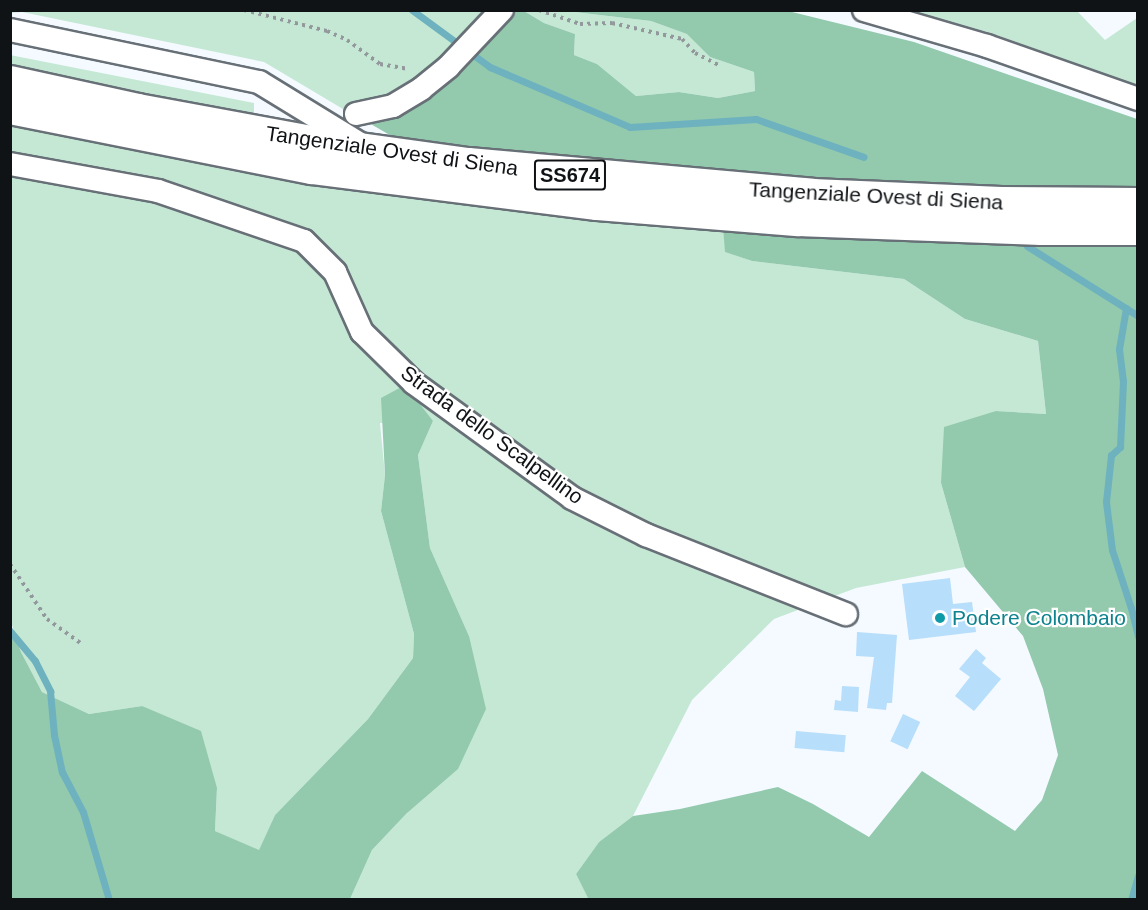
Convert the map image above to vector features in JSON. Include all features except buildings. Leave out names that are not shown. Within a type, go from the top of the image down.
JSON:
[{"type":"highway","name":"Tangenziale Ovest di Siena","points":[[10,82],[137,110],[372,152],[603,178],[812,195],[1001,203],[1137,204]]},
{"type":"highway","name":"Tangenziale Ovest di Siena","points":[[10,107],[311,167],[597,204],[798,219],[1030,227],[1137,228]]},
{"type":"street","points":[[356,114],[393,106],[442,72],[502,10]]},
{"type":"street","points":[[864,10],[987,46],[1137,99]]},
{"type":"street","points":[[10,30],[259,82],[372,152]]},
{"type":"street","name":"Strada dello Scalpellino","points":[[10,164],[158,191],[304,241],[335,272],[362,332],[414,383],[572,498],[646,535],[846,614]]},
{"type":"path","points":[[244,10],[327,31],[347,39],[380,64],[442,72]]},
{"type":"path","points":[[539,10],[580,24],[612,23],[644,28],[682,39],[695,53],[719,65]]},
{"type":"path","points":[[10,564],[47,619],[83,645]]},
{"type":"green space","points":[[10,11],[494,11],[419,85],[348,112],[264,62]]},
{"type":"green space","points":[[514,11],[524,11],[544,23],[575,34],[574,55],[597,64],[636,96],[679,92],[718,98],[755,91],[754,72],[710,57],[687,34],[651,21],[566,11],[788,11],[914,42],[1137,119],[1137,190],[851,183],[623,168],[395,138],[362,119],[457,72],[506,24]]},
{"type":"green space","points":[[524,11],[566,11],[651,21],[688,34],[710,57],[754,72],[755,91],[718,98],[679,92],[636,96],[597,64],[574,55],[575,34],[544,23]]},
{"type":"green space","points":[[911,11],[1077,11],[1105,40],[1137,18],[1137,86],[991,33]]},
{"type":"green space","points":[[10,55],[254,103],[254,115],[11,71]]},
{"type":"green space","points":[[10,123],[237,172],[408,195],[723,227],[726,252],[752,261],[904,279],[965,319],[1038,341],[1046,414],[996,411],[941,483],[965,567],[856,588],[774,619],[692,700],[633,816],[599,842],[576,874],[589,899],[350,899],[372,850],[407,813],[469,636],[430,548],[418,455],[433,421],[380,423],[385,475],[381,511],[414,634],[413,658],[368,719],[275,815],[259,851],[215,831],[217,788],[142,706],[89,714],[42,692],[21,652],[11,622]]},
{"type":"green space","points":[[723,227],[1137,240],[1137,899],[589,900],[576,874],[599,842],[633,816],[680,809],[778,787],[813,804],[869,837],[922,771],[1015,831],[1042,800],[1058,755],[1043,689],[1023,636],[965,567],[941,483],[944,427],[996,411],[1046,414],[1038,341],[965,319],[904,279],[752,261],[725,252]]},
{"type":"green space","points":[[405,385],[433,421],[418,455],[430,548],[469,636],[486,709],[458,769],[407,813],[372,850],[350,899],[11,899],[10,622],[21,652],[42,692],[89,714],[142,706],[201,731],[217,788],[215,831],[259,850],[275,815],[368,719],[413,658],[414,634],[381,511],[385,475],[381,398]]},
{"type":"waterway","points":[[412,10],[490,67],[630,127],[756,119],[864,157]]},
{"type":"waterway","points":[[1027,246],[1138,316]]},
{"type":"waterway","points":[[1126,308],[1119,349],[1123,381],[1120,447],[1111,455],[1106,502],[1112,550],[1138,637]]},
{"type":"waterway","points":[[10,631],[35,661],[50,691],[54,735],[62,772],[83,812],[109,900]]},
{"type":"waterway","points":[[1131,900],[1138,875]]},
{"type":"place","name":"Podere Colombaio","points":[[940,618]]}]
